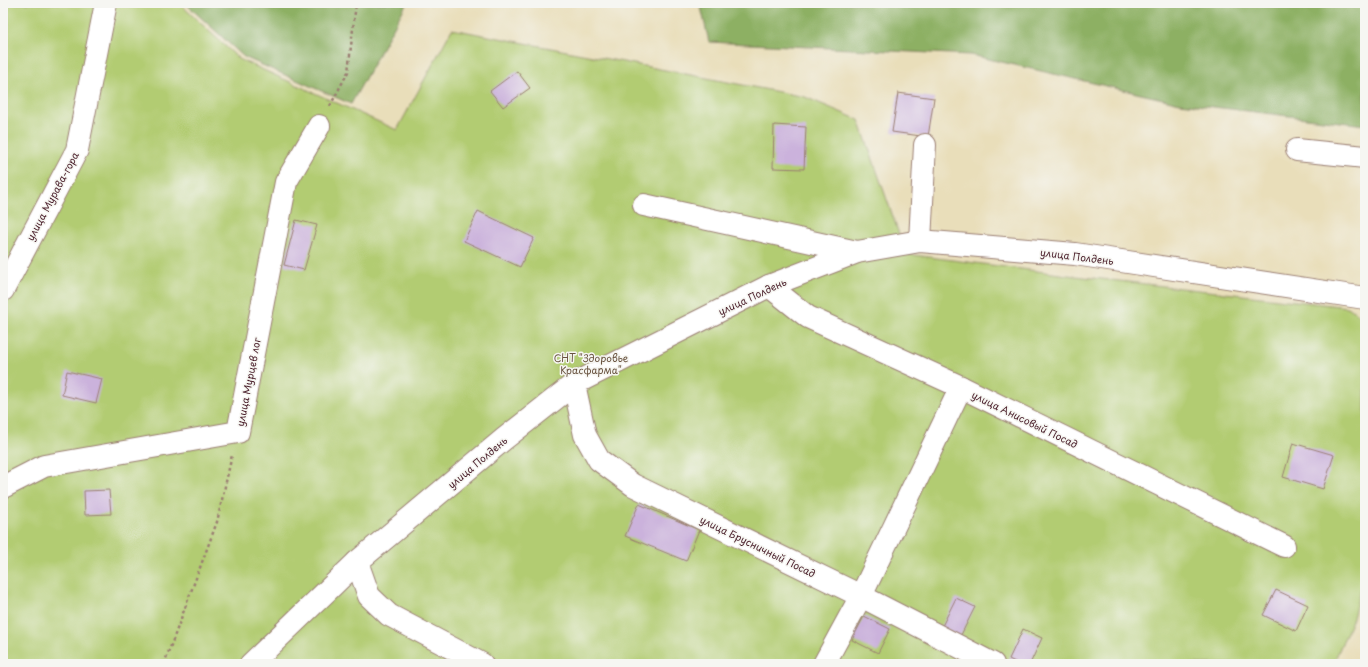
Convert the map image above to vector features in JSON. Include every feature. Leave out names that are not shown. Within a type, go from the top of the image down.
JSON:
[{"type":"street","name":"улица Мурава-гора","points":[[3,290],[77,150],[106,3]]},
{"type":"street","name":"улица Мурцев лог","points":[[3,487],[44,466],[238,432],[286,182],[319,126]]},
{"type":"street","points":[[920,241],[925,145]]},
{"type":"street","points":[[1297,150],[1365,157]]},
{"type":"street","points":[[644,205],[857,252]]},
{"type":"street","name":"улица Полдень","points":[[251,664],[357,562],[504,439],[574,384],[769,286],[857,252],[920,241],[1075,254],[1365,298]]},
{"type":"street","name":"улица Анисовый Посад","points":[[769,286],[808,318],[961,387],[1284,546]]},
{"type":"street","name":"улица Брусничный Посад","points":[[574,384],[585,436],[599,460],[633,485],[862,596],[993,664]]},
{"type":"street","points":[[824,664],[862,596],[961,387]]},
{"type":"street","points":[[357,562],[369,596],[389,615],[482,664]]},
{"type":"path","points":[[319,126],[348,72],[356,3]]},
{"type":"path","points":[[164,664],[217,522],[238,432]]},
{"type":"green space","name":"СНТ \"Здоровье Красфарма\"","points":[[3,3],[179,3],[239,59],[397,130],[452,29],[805,97],[859,120],[906,254],[1075,276],[1348,307],[1365,319],[1365,570],[1353,618],[1333,664],[3,664]]},
{"type":"green space","points":[[185,3],[407,3],[351,104],[244,57]]},
{"type":"green space","points":[[700,3],[1365,3],[1365,125],[1180,103],[971,55],[709,42]]},
{"type":"building","points":[[517,71],[530,88],[503,107],[490,91]]},
{"type":"building","points":[[898,93],[934,98],[928,137],[892,132]]},
{"type":"building","points":[[774,125],[806,127],[804,169],[773,168]]},
{"type":"building","points":[[478,211],[534,238],[520,267],[464,241]]},
{"type":"building","points":[[296,220],[317,225],[304,270],[284,265]]},
{"type":"building","points":[[67,371],[102,379],[96,403],[62,395]]},
{"type":"building","points":[[1293,443],[1334,455],[1323,489],[1283,477]]},
{"type":"building","points":[[109,490],[111,514],[85,515],[84,491]]},
{"type":"building","points":[[639,504],[699,530],[686,561],[625,536]]},
{"type":"building","points":[[1276,590],[1308,605],[1296,631],[1263,615]]},
{"type":"building","points":[[956,598],[975,607],[960,637],[941,628]]},
{"type":"building","points":[[864,616],[890,629],[878,653],[852,640]]},
{"type":"building","points":[[1023,629],[1042,638],[1030,664],[1019,664],[1009,659]]}]
